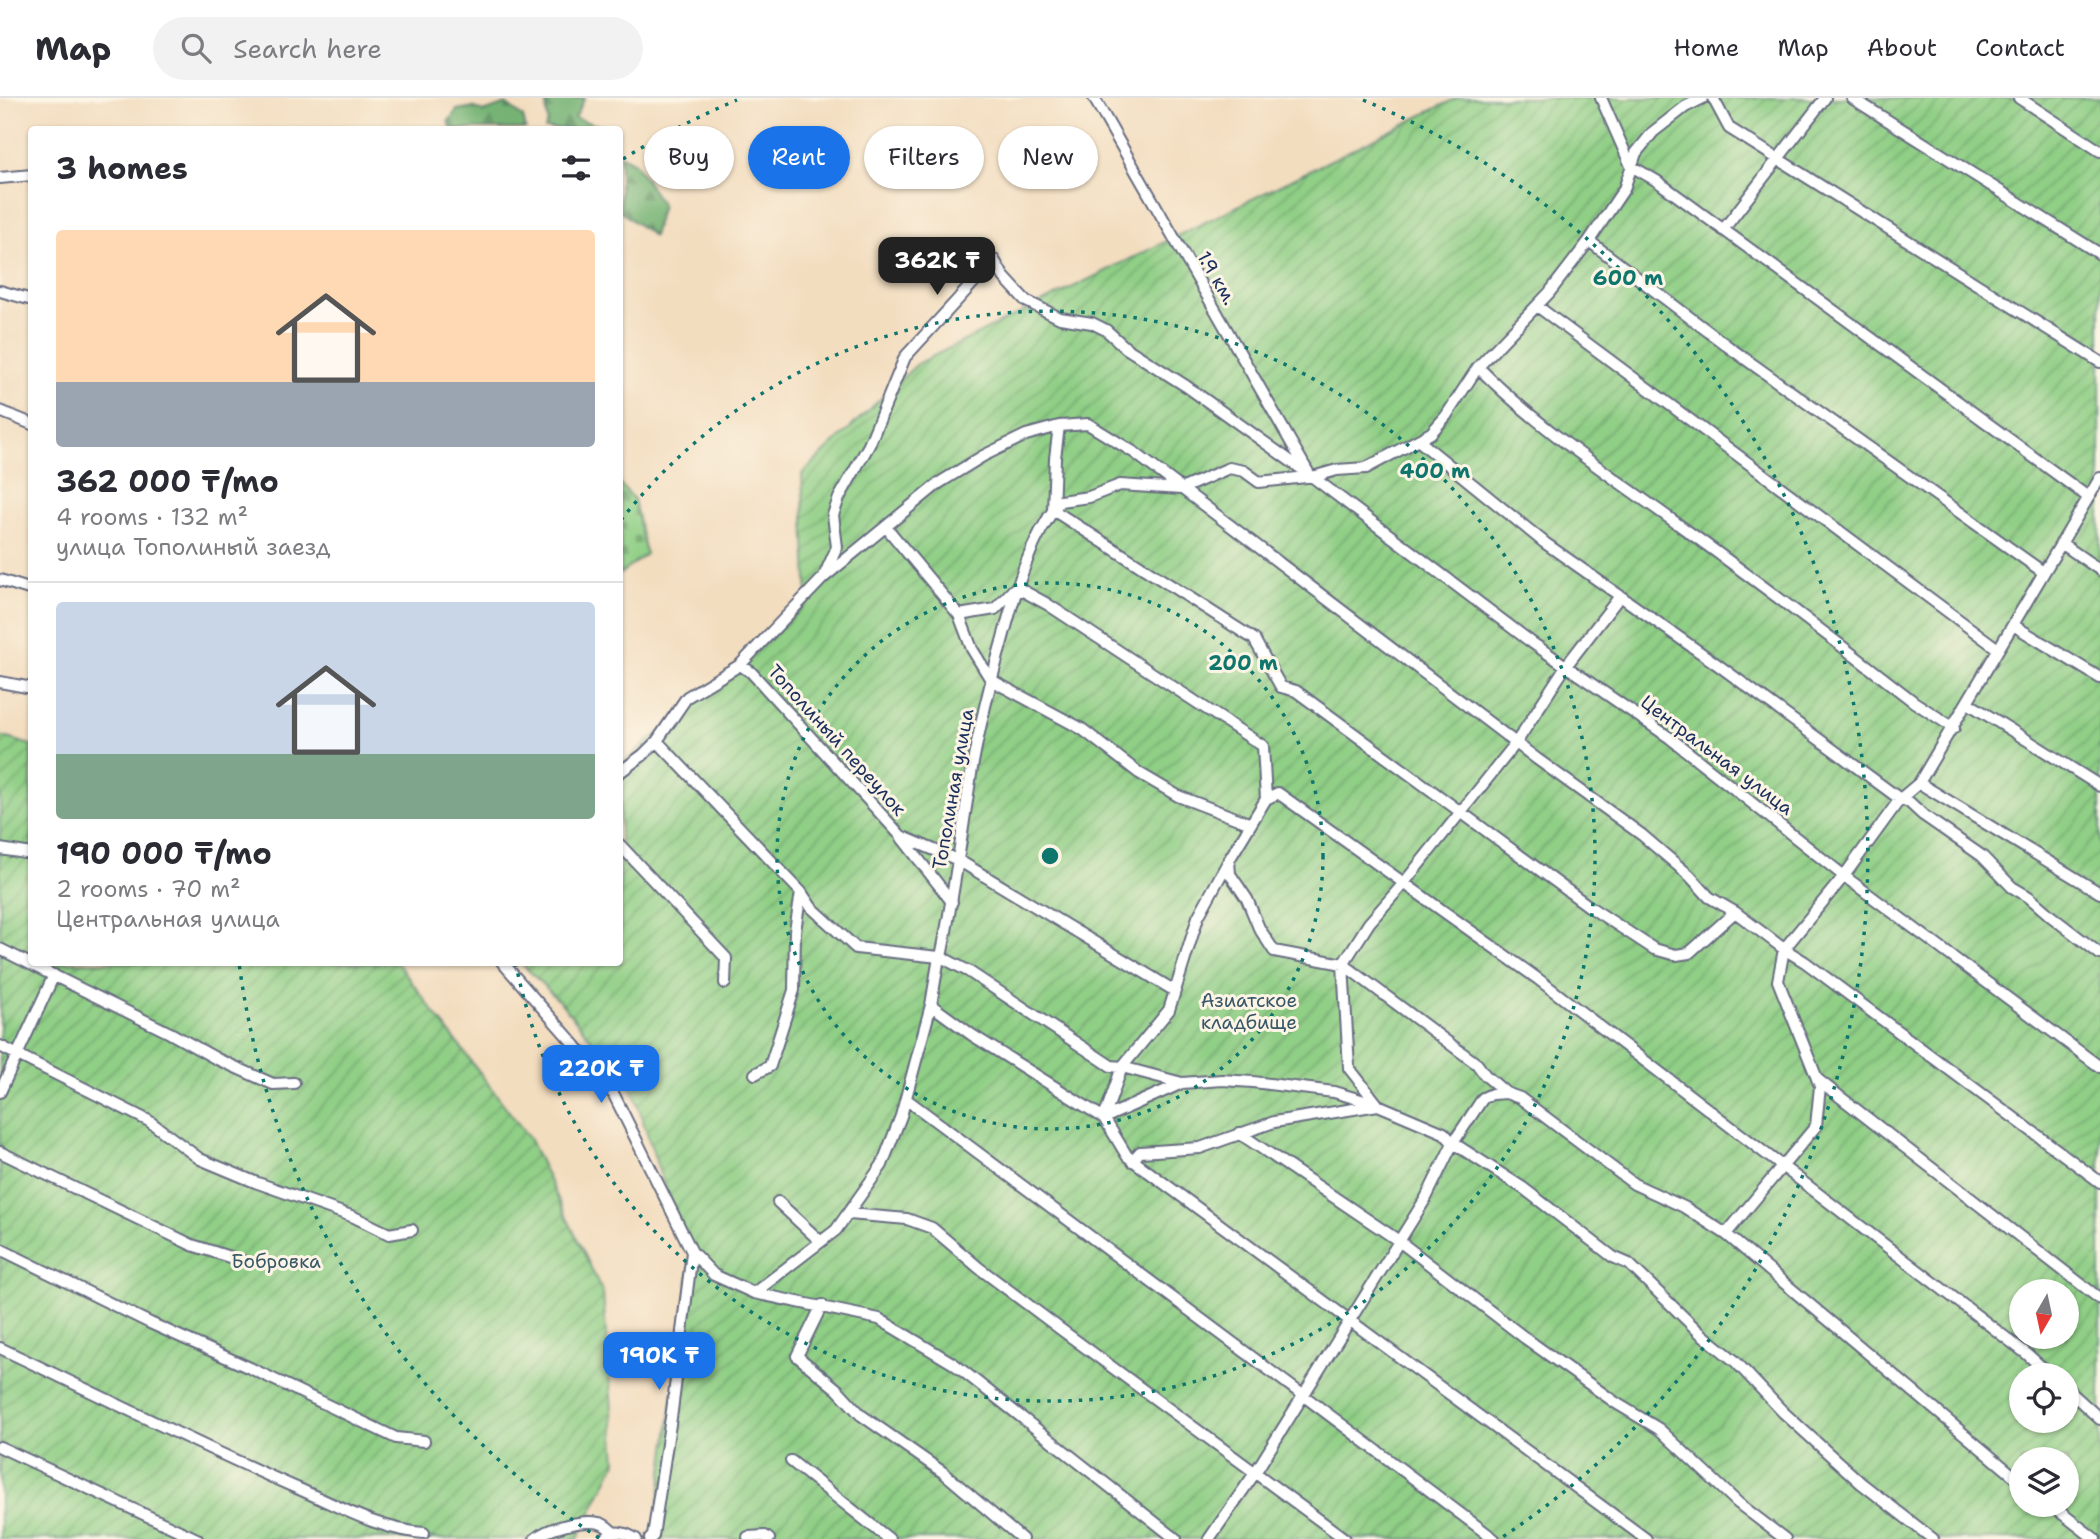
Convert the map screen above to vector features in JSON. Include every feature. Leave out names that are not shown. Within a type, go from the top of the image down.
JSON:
[{"type":"street","name":"1.9 км.","points":[[1094,98],[1310,475]]},
{"type":"street","points":[[1601,98],[1631,166],[1657,181],[2088,497]]},
{"type":"street","points":[[1053,510],[1060,501],[1089,497],[1120,485],[1181,489],[1229,468],[1244,471],[1259,482],[1366,468],[1431,433],[1446,416],[1478,367],[1537,306],[1589,242],[1624,189],[1636,153],[1653,132],[1685,107],[1703,98]]},
{"type":"street","points":[[1713,98],[1729,128],[2100,362]]},
{"type":"street","points":[[1723,230],[1781,159],[1825,98]]},
{"type":"street","points":[[1853,98],[2100,254]]},
{"type":"street","points":[[2019,98],[2100,150]]},
{"type":"street","points":[[0,178],[28,175]]},
{"type":"street","points":[[1589,242],[1730,348],[2043,572]]},
{"type":"street","name":"Центральная улица","points":[[823,578],[837,547],[833,514],[869,445],[905,358],[994,260],[1004,277],[1026,301],[1060,318],[1092,323],[1106,330],[1126,348],[1186,386],[1566,666],[1670,738],[1844,876],[2100,1067]]},
{"type":"street","points":[[0,291],[28,299]]},
{"type":"street","points":[[1537,306],[1998,649]]},
{"type":"street","points":[[1478,367],[1512,400],[1607,474],[1681,526],[1914,702],[1954,728]]},
{"type":"street","points":[[0,411],[28,422]]},
{"type":"street","name":"Тополиный переулок","points":[[952,902],[901,836],[751,672],[740,664],[823,578],[939,483],[983,456],[1026,435],[1059,426],[1088,424],[1135,453],[1516,743],[1642,835],[1690,876],[1709,897],[1735,912],[1805,962],[2100,1182]]},
{"type":"street","points":[[1053,510],[1059,426]]},
{"type":"street","points":[[1418,440],[1545,543],[1982,856],[2012,887],[2029,897],[2100,954]]},
{"type":"street","points":[[1726,1234],[1816,1126],[1820,1086],[1778,981],[1784,949],[1844,876],[1900,799],[1919,783],[2100,478]]},
{"type":"street","points":[[1053,510],[1254,639],[1281,687],[1296,691],[1592,909],[1654,949],[1676,955],[1689,953],[1735,912]]},
{"type":"street","name":"Тополиная улица","points":[[754,1293],[836,1230],[882,1165],[906,1099],[931,1005],[952,902],[973,765],[991,680],[1016,587],[1035,541],[1053,510]]},
{"type":"street","points":[[886,527],[958,615],[972,649],[991,680],[1082,729],[1139,773],[1178,796],[1251,824]]},
{"type":"street","points":[[2061,543],[2100,570]]},
{"type":"street","points":[[0,580],[28,589]]},
{"type":"street","points":[[958,615],[995,609],[1016,587],[1047,604],[1263,746],[1266,799]]},
{"type":"street","points":[[1378,1105],[1349,1068],[1343,964],[1369,923],[1516,743],[1566,666],[1620,596]]},
{"type":"street","points":[[2013,625],[2100,678]]},
{"type":"street","points":[[623,770],[657,741],[687,697],[740,664]]},
{"type":"street","points":[[0,682],[28,687]]},
{"type":"street","points":[[1968,703],[2100,786]]},
{"type":"street","points":[[657,741],[801,892],[811,907],[856,948],[940,957],[968,971],[1111,1066],[1182,1083],[1222,1080],[1334,1092],[1378,1105],[1444,1133],[1453,1143],[1522,1188],[1613,1257],[1629,1264],[1699,1332],[1735,1361],[1783,1412],[1861,1483],[1933,1539]]},
{"type":"street","points":[[1919,783],[2100,893]]},
{"type":"street","points":[[1104,1118],[1122,1067],[1169,1010],[1198,917],[1266,799],[1278,793],[1538,979],[2037,1363]]},
{"type":"street","name":"Тополиный переулок","points":[[901,836],[958,860],[1175,991]]},
{"type":"street","points":[[623,848],[726,958],[725,983]]},
{"type":"street","points":[[0,849],[28,853]]},
{"type":"street","points":[[1229,860],[1230,874],[1274,951],[1343,964],[1477,1064],[1485,1075],[1506,1093],[1520,1098],[1634,1184],[1684,1207],[1726,1234],[2009,1472]]},
{"type":"street","points":[[755,1074],[770,1066],[794,990],[795,931],[801,892]]},
{"type":"street","points":[[0,949],[28,962]]},
{"type":"street","points":[[35,966],[273,1084],[294,1083]]},
{"type":"street","points":[[506,966],[575,1045],[614,1095],[692,1252],[714,1275],[754,1293],[879,1319],[954,1364],[1177,1539]]},
{"type":"street","points":[[0,1092],[54,975]]},
{"type":"street","points":[[931,1005],[972,1035],[1104,1118],[1126,1156],[1132,1161],[1646,1539]]},
{"type":"street","points":[[0,1046],[149,1121],[200,1159],[255,1182],[354,1217],[389,1234],[412,1230]]},
{"type":"street","points":[[1209,1539],[1255,1473],[1426,1198],[1453,1143],[1483,1098],[1485,1075]]},
{"type":"street","points":[[1817,1079],[2100,1299]]},
{"type":"street","points":[[1104,1118],[1182,1083]]},
{"type":"street","points":[[1483,1098],[1506,1093]]},
{"type":"street","points":[[906,1099],[1494,1539]]},
{"type":"street","points":[[1132,1161],[1140,1152],[1200,1148],[1274,1122],[1378,1105]]},
{"type":"street","points":[[1239,1133],[1399,1241],[1582,1379],[1659,1429],[1738,1503],[1785,1539]]},
{"type":"street","points":[[0,1152],[192,1245],[242,1261]]},
{"type":"street","points":[[778,1202],[820,1241]]},
{"type":"street","points":[[849,1214],[908,1219],[932,1228],[979,1268],[1345,1539]]},
{"type":"street","points":[[0,1249],[150,1323],[396,1438],[424,1441]]},
{"type":"street","points":[[652,1538],[672,1411],[692,1252]]},
{"type":"street","points":[[822,1305],[797,1356],[838,1390],[861,1415],[944,1473],[1022,1539]]},
{"type":"street","points":[[0,1348],[251,1468],[354,1513],[400,1531],[424,1533]]},
{"type":"street","points":[[2079,1400],[2100,1419]]},
{"type":"street","points":[[0,1447],[197,1539]]},
{"type":"street","points":[[791,1461],[890,1539]]},
{"type":"street","points":[[2067,1517],[2095,1539]]},
{"type":"street","points":[[535,1539],[543,1532],[593,1522],[603,1523],[609,1536],[619,1531],[636,1539]]},
{"type":"street","points":[[748,1537],[765,1536],[769,1539]]},
{"type":"green space","points":[[545,98],[585,98],[575,118],[600,126],[546,126]]},
{"type":"green space","name":"Азиатское кладбище","points":[[1457,98],[2100,98],[2100,1539],[654,1539],[692,1252],[660,1174],[633,1090],[562,1004],[524,966],[623,966],[623,763],[808,603],[802,474],[917,364]]},
{"type":"green space","points":[[506,104],[523,117],[525,126],[450,126],[448,122],[457,110],[473,107],[483,112]]},
{"type":"green space","points":[[623,157],[635,163],[644,177],[644,189],[652,189],[662,205],[653,236],[623,213]]},
{"type":"green space","points":[[623,487],[634,500],[646,554],[623,572]]},
{"type":"green space","name":"Бобровка","points":[[0,736],[28,744],[28,966],[399,966],[529,1138],[603,1293],[616,1462],[578,1539],[0,1539]]}]
